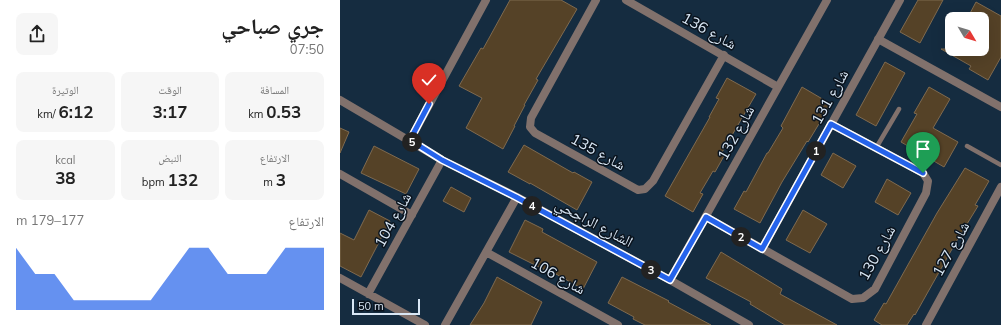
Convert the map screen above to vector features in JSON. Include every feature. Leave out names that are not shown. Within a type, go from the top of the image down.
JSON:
[{"type":"street","points":[[410,140],[486,0]]},
{"type":"street","name":"شارع 135","points":[[596,0],[531,118],[530,128],[534,133],[638,190],[645,189],[653,181],[724,55]]},
{"type":"street","name":"شارع 136","points":[[626,0],[778,87]]},
{"type":"street","name":"شارع 132","points":[[670,280],[827,0]]},
{"type":"street","name":"شارع 131","points":[[762,249],[900,0]]},
{"type":"street","points":[[878,39],[1001,107]]},
{"type":"street","name":"الشارع الراجحي","points":[[340,100],[442,160],[516,197],[670,280],[747,324]]},
{"type":"street","name":"شارع 130","points":[[706,217],[852,299],[863,298],[875,289],[926,193],[928,182],[923,173],[831,124]]},
{"type":"street","name":"شارع 104","points":[[368,294],[442,160]]},
{"type":"street","points":[[340,174],[412,215]]},
{"type":"street","name":"شارع 127","points":[[926,325],[1001,187]]},
{"type":"street","points":[[445,325],[516,197]]},
{"type":"street","name":"شارع 106","points":[[486,252],[618,325]]},
{"type":"street","points":[[340,278],[425,325]]},
{"type":"lane","points":[[876,148],[899,109]]},
{"type":"lane","points":[[967,146],[1001,165]]},
{"type":"building","points":[[510,0],[561,0],[577,9],[536,79],[538,80],[503,149],[466,128],[482,98],[459,86],[481,48],[483,49]]},
{"type":"building","points":[[918,0],[943,0],[920,43],[900,32]]},
{"type":"building","points":[[976,2],[1001,16],[1001,57],[988,80],[969,69],[971,66],[953,56],[989,56],[989,12],[971,12]]},
{"type":"building","points":[[885,62],[905,73],[876,126],[856,115]]},
{"type":"building","points":[[727,78],[756,94],[721,154],[724,156],[715,172],[713,171],[700,193],[703,194],[693,212],[665,196],[710,117],[719,99],[716,98]]},
{"type":"building","points":[[802,87],[831,104],[782,182],[760,223],[734,209],[744,191],[746,192],[767,153],[783,128],[781,126]]},
{"type":"building","points":[[929,87],[950,99],[933,128],[958,142],[944,167],[901,142],[917,114],[914,113]]},
{"type":"building","points":[[340,128],[349,132],[340,153]]},
{"type":"building","points":[[524,145],[592,182],[577,210],[508,172]]},
{"type":"building","points":[[374,146],[419,169],[406,194],[361,173]]},
{"type":"building","points":[[833,153],[856,166],[843,188],[821,175]]},
{"type":"building","points":[[965,168],[989,181],[975,205],[978,206],[915,315],[914,314],[907,325],[882,325],[874,320],[884,303],[886,304],[937,213]]},
{"type":"building","points":[[887,179],[911,193],[898,215],[875,202]]},
{"type":"building","points":[[451,187],[471,198],[464,212],[443,201]]},
{"type":"building","points":[[369,210],[390,221],[361,277],[340,266],[340,233],[354,240]]},
{"type":"building","points":[[803,210],[827,224],[810,253],[786,240]]},
{"type":"building","points":[[525,220],[543,229],[542,232],[597,262],[583,289],[545,268],[545,270],[509,252]]},
{"type":"building","points":[[721,252],[782,289],[780,294],[837,325],[785,325],[750,304],[751,302],[706,278]]},
{"type":"building","points":[[497,277],[542,302],[531,325],[470,325],[484,303]]},
{"type":"building","points":[[622,277],[711,325],[645,325],[633,319],[634,317],[608,303]]},
{"type":"route","points":[[429,104],[410,140],[442,160],[516,197],[670,280],[706,217],[762,249],[831,124],[923,173]]}]
